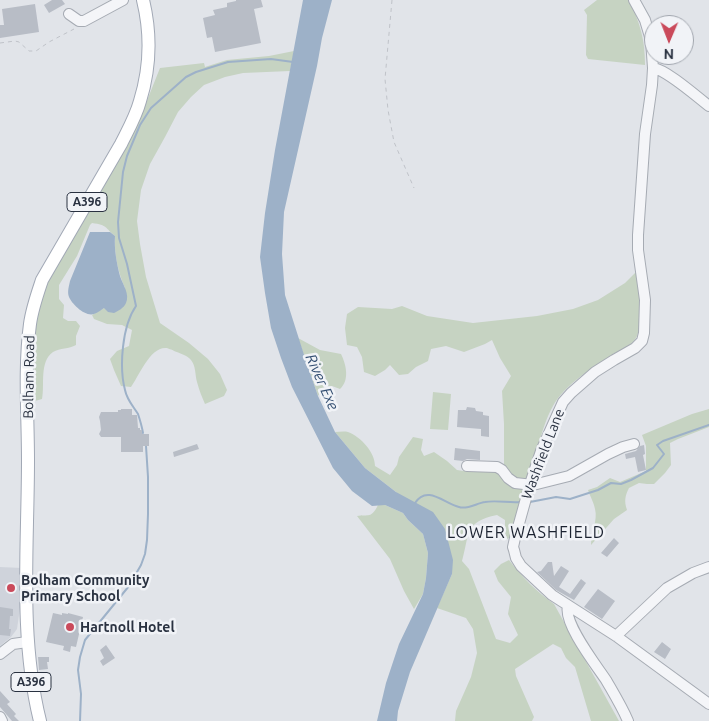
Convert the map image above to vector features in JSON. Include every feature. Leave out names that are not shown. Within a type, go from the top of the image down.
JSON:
[{"type":"main road","name":"Bolham Road","points":[[40,721],[31,679],[27,642],[27,365],[30,323],[42,280],[121,144],[140,102],[146,79],[148,51],[147,18],[143,0]]},
{"type":"street","points":[[69,14],[81,22],[123,0]]},
{"type":"street","name":"Washfield Lane","points":[[634,0],[645,20],[651,40],[653,68],[645,134],[638,235],[638,250],[645,300],[644,333],[642,341],[638,345],[595,372],[563,402],[541,451],[530,484],[514,546],[516,558],[521,566],[552,595],[616,636],[709,704]]},
{"type":"street","points":[[653,68],[666,74],[709,106]]},
{"type":"street","points":[[467,466],[497,467],[515,483],[533,485],[569,476],[608,454],[634,444]]},
{"type":"street","points":[[616,636],[667,588],[693,573],[709,567]]},
{"type":"street","points":[[568,606],[568,618],[578,638],[622,707],[628,721]]},
{"type":"street","points":[[0,654],[13,644],[27,642]]},
{"type":"street","points":[[0,717],[2,721]]},
{"type":"path","points":[[392,0],[384,79],[394,142],[414,188]]},
{"type":"path","points":[[0,43],[15,41],[19,42],[29,51],[36,51],[75,28],[81,22]]},
{"type":"shaded area","name":"Bolham Community Primary School","points":[[0,567],[22,568],[17,629],[0,646]]},
{"type":"green space","points":[[597,0],[629,0],[641,31],[644,47],[644,65],[588,59],[586,55],[587,15],[584,10]]},
{"type":"green space","points":[[294,51],[290,71],[243,73],[204,85],[178,112],[150,164],[141,190],[137,221],[140,244],[146,277],[160,323],[208,359],[220,374],[227,390],[224,396],[205,404],[196,379],[193,362],[183,354],[166,348],[160,349],[150,357],[131,387],[121,386],[110,359],[117,351],[129,346],[132,330],[122,325],[107,324],[94,319],[92,315],[104,308],[125,288],[117,263],[115,236],[104,226],[92,223],[77,256],[59,285],[59,299],[64,305],[63,318],[68,321],[76,321],[80,326],[76,336],[76,345],[53,352],[49,356],[44,368],[42,399],[35,401],[30,396],[34,325],[44,289],[144,108],[160,68],[204,63],[205,67],[227,60],[269,56]]},
{"type":"green space","points":[[637,271],[640,322],[637,336],[633,342],[580,377],[558,398],[544,426],[516,514],[511,537],[507,539],[505,520],[497,515],[479,521],[470,530],[462,561],[469,569],[496,639],[510,643],[518,635],[508,614],[511,597],[498,581],[494,571],[501,564],[509,560],[530,584],[554,604],[619,721],[591,721],[575,667],[566,658],[561,648],[553,644],[515,669],[516,676],[534,717],[532,721],[455,721],[456,711],[471,677],[477,653],[473,629],[466,618],[437,608],[452,574],[396,492],[365,468],[335,432],[348,432],[358,437],[373,455],[375,466],[390,475],[397,465],[399,457],[413,437],[423,439],[421,450],[424,456],[434,452],[457,470],[484,472],[498,470],[504,464],[502,391],[511,376],[492,340],[464,352],[446,346],[431,349],[428,361],[416,367],[408,374],[399,375],[390,365],[375,376],[364,372],[362,357],[357,347],[347,345],[345,328],[347,314],[358,307],[392,309],[402,306],[427,316],[473,323],[537,316],[573,309],[598,300],[625,283]]},
{"type":"green space","points":[[298,338],[320,350],[341,354],[346,367],[346,377],[340,389],[325,386],[318,396]]},
{"type":"green space","points":[[433,392],[451,394],[448,430],[430,429]]},
{"type":"green space","points":[[709,409],[709,427],[670,443],[671,465],[665,473],[654,484],[639,483],[629,488],[625,499],[627,510],[614,519],[591,545],[596,513],[588,490],[597,487],[610,478],[620,482],[646,471],[646,446],[642,435]]},
{"type":"green space","points":[[378,505],[385,505],[403,513],[423,534],[428,553],[426,578],[423,594],[414,609],[390,559],[357,516],[371,514]]},
{"type":"water","points":[[303,0],[332,0],[284,212],[282,254],[285,295],[318,396],[335,432],[365,468],[396,492],[433,512],[445,529],[453,560],[452,574],[410,672],[398,711],[397,721],[377,721],[386,683],[399,644],[423,594],[428,553],[423,534],[403,513],[385,505],[372,506],[352,491],[333,468],[292,387],[281,358],[271,328],[260,257],[275,150]]},
{"type":"water","points":[[90,232],[110,232],[115,236],[115,252],[127,300],[121,309],[114,313],[108,312],[104,308],[94,314],[87,314],[76,306],[68,295],[70,281]]},
{"type":"building","points":[[52,0],[62,0],[65,4],[49,13],[44,5]]},
{"type":"building","points":[[236,0],[261,0],[263,7],[254,9],[261,43],[215,52],[212,37],[207,38],[203,18],[215,15],[213,10],[227,7],[227,3]]},
{"type":"building","points":[[35,4],[39,32],[0,38],[0,25],[4,25],[2,9]]},
{"type":"building","points":[[467,407],[475,408],[476,411],[483,412],[483,415],[489,416],[489,437],[481,436],[481,429],[457,427],[458,410],[466,410]]},
{"type":"building","points":[[121,409],[132,409],[132,415],[137,415],[138,428],[142,430],[142,434],[149,434],[149,446],[143,446],[143,452],[121,452],[121,437],[101,437],[99,434],[101,430],[99,417],[101,412],[118,412]]},
{"type":"building","points":[[197,444],[199,449],[174,457],[173,452]]},
{"type":"building","points":[[644,445],[645,454],[643,455],[646,470],[638,472],[635,457],[626,459],[625,454],[636,451],[640,446]]},
{"type":"building","points":[[455,448],[480,451],[480,460],[454,460]]},
{"type":"building","points":[[614,538],[619,543],[607,557],[601,553]]},
{"type":"building","points":[[548,562],[552,562],[554,576],[561,566],[569,571],[559,587],[570,594],[581,579],[586,583],[574,600],[556,590],[537,572],[541,571]]},
{"type":"building","points":[[598,589],[615,601],[602,619],[584,607]]},
{"type":"building","points":[[0,607],[13,609],[13,616],[10,616],[10,636],[0,635]]},
{"type":"building","points":[[53,613],[62,615],[62,613],[68,613],[83,617],[76,647],[71,646],[70,652],[63,650],[64,646],[46,642]]},
{"type":"building","points":[[662,642],[671,649],[665,659],[654,652]]},
{"type":"building","points":[[106,645],[115,658],[103,666],[100,661],[104,658],[100,650]]},
{"type":"building","points":[[38,657],[49,657],[49,662],[47,662],[48,669],[39,670]]},
{"type":"building","points":[[0,691],[10,702],[7,704],[16,714],[14,716],[19,721],[12,721],[0,707]]},
{"type":"waterway","points":[[143,433],[138,414],[126,394],[122,370],[125,335],[131,314],[136,306],[119,238],[118,222],[123,172],[127,156],[140,125],[151,108],[186,77],[228,62],[271,59],[293,62]]},
{"type":"waterway","points":[[530,502],[556,497],[570,499],[598,490],[611,483],[621,484],[631,480],[653,468],[664,454],[657,445],[663,441],[709,425]]},
{"type":"waterway","points":[[80,721],[81,694],[78,670],[85,640],[129,586],[145,554],[148,514],[146,446]]},
{"type":"waterway","points":[[415,503],[425,495],[431,495],[462,508],[489,501],[520,502]]},
{"type":"place","name":"Bolham Community Primary School","points":[[11,588]]},
{"type":"place","name":"Hartnoll Hotel","points":[[70,627]]},
{"type":"district","name":"LOWER WASHFIELD","points":[[526,533]]},
{"type":"water label","name":"River Exe","points":[[322,382]]}]
